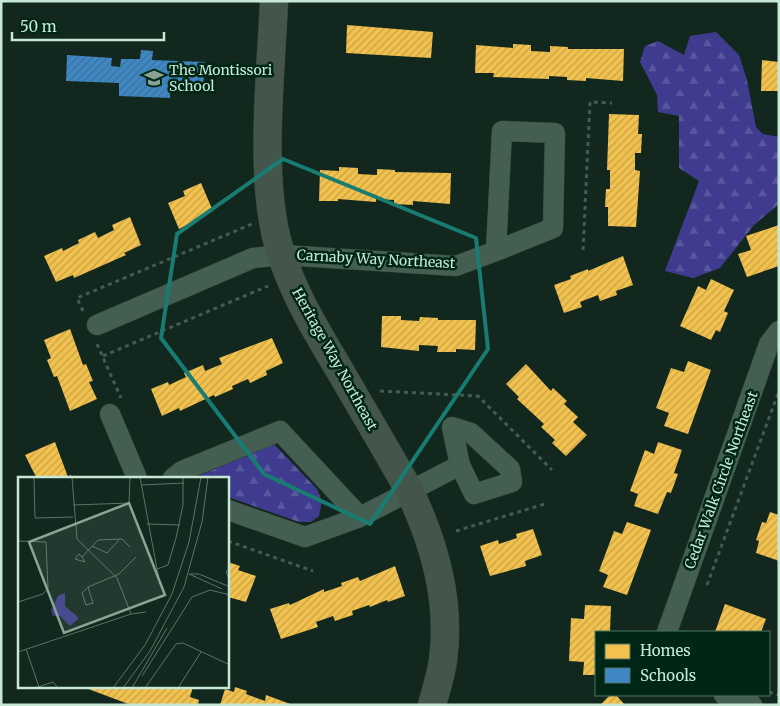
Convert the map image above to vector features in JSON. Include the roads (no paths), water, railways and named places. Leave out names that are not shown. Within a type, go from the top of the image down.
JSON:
[{"type":"street","name":"Heritage Way Northeast","points":[[274,1],[268,148],[276,236],[288,274],[302,307],[422,515],[443,601],[443,661],[432,705]]},
{"type":"street","name":"Carnaby Way Northeast","points":[[96,325],[253,258],[283,255],[456,266],[496,251],[553,228],[555,133],[502,131],[496,251]]},
{"type":"street","name":"Cedar Walk Circle Northeast","points":[[667,631],[769,344],[779,331]]},
{"type":"street","points":[[110,414],[137,477]]},
{"type":"street","points":[[174,477],[182,471],[280,431],[360,518]]},
{"type":"street","points":[[229,510],[305,537],[360,518],[409,490],[460,465]]},
{"type":"street","points":[[727,696],[752,705]]},
{"type":"place","name":"The Montissori School","points":[[154,78]]}]
